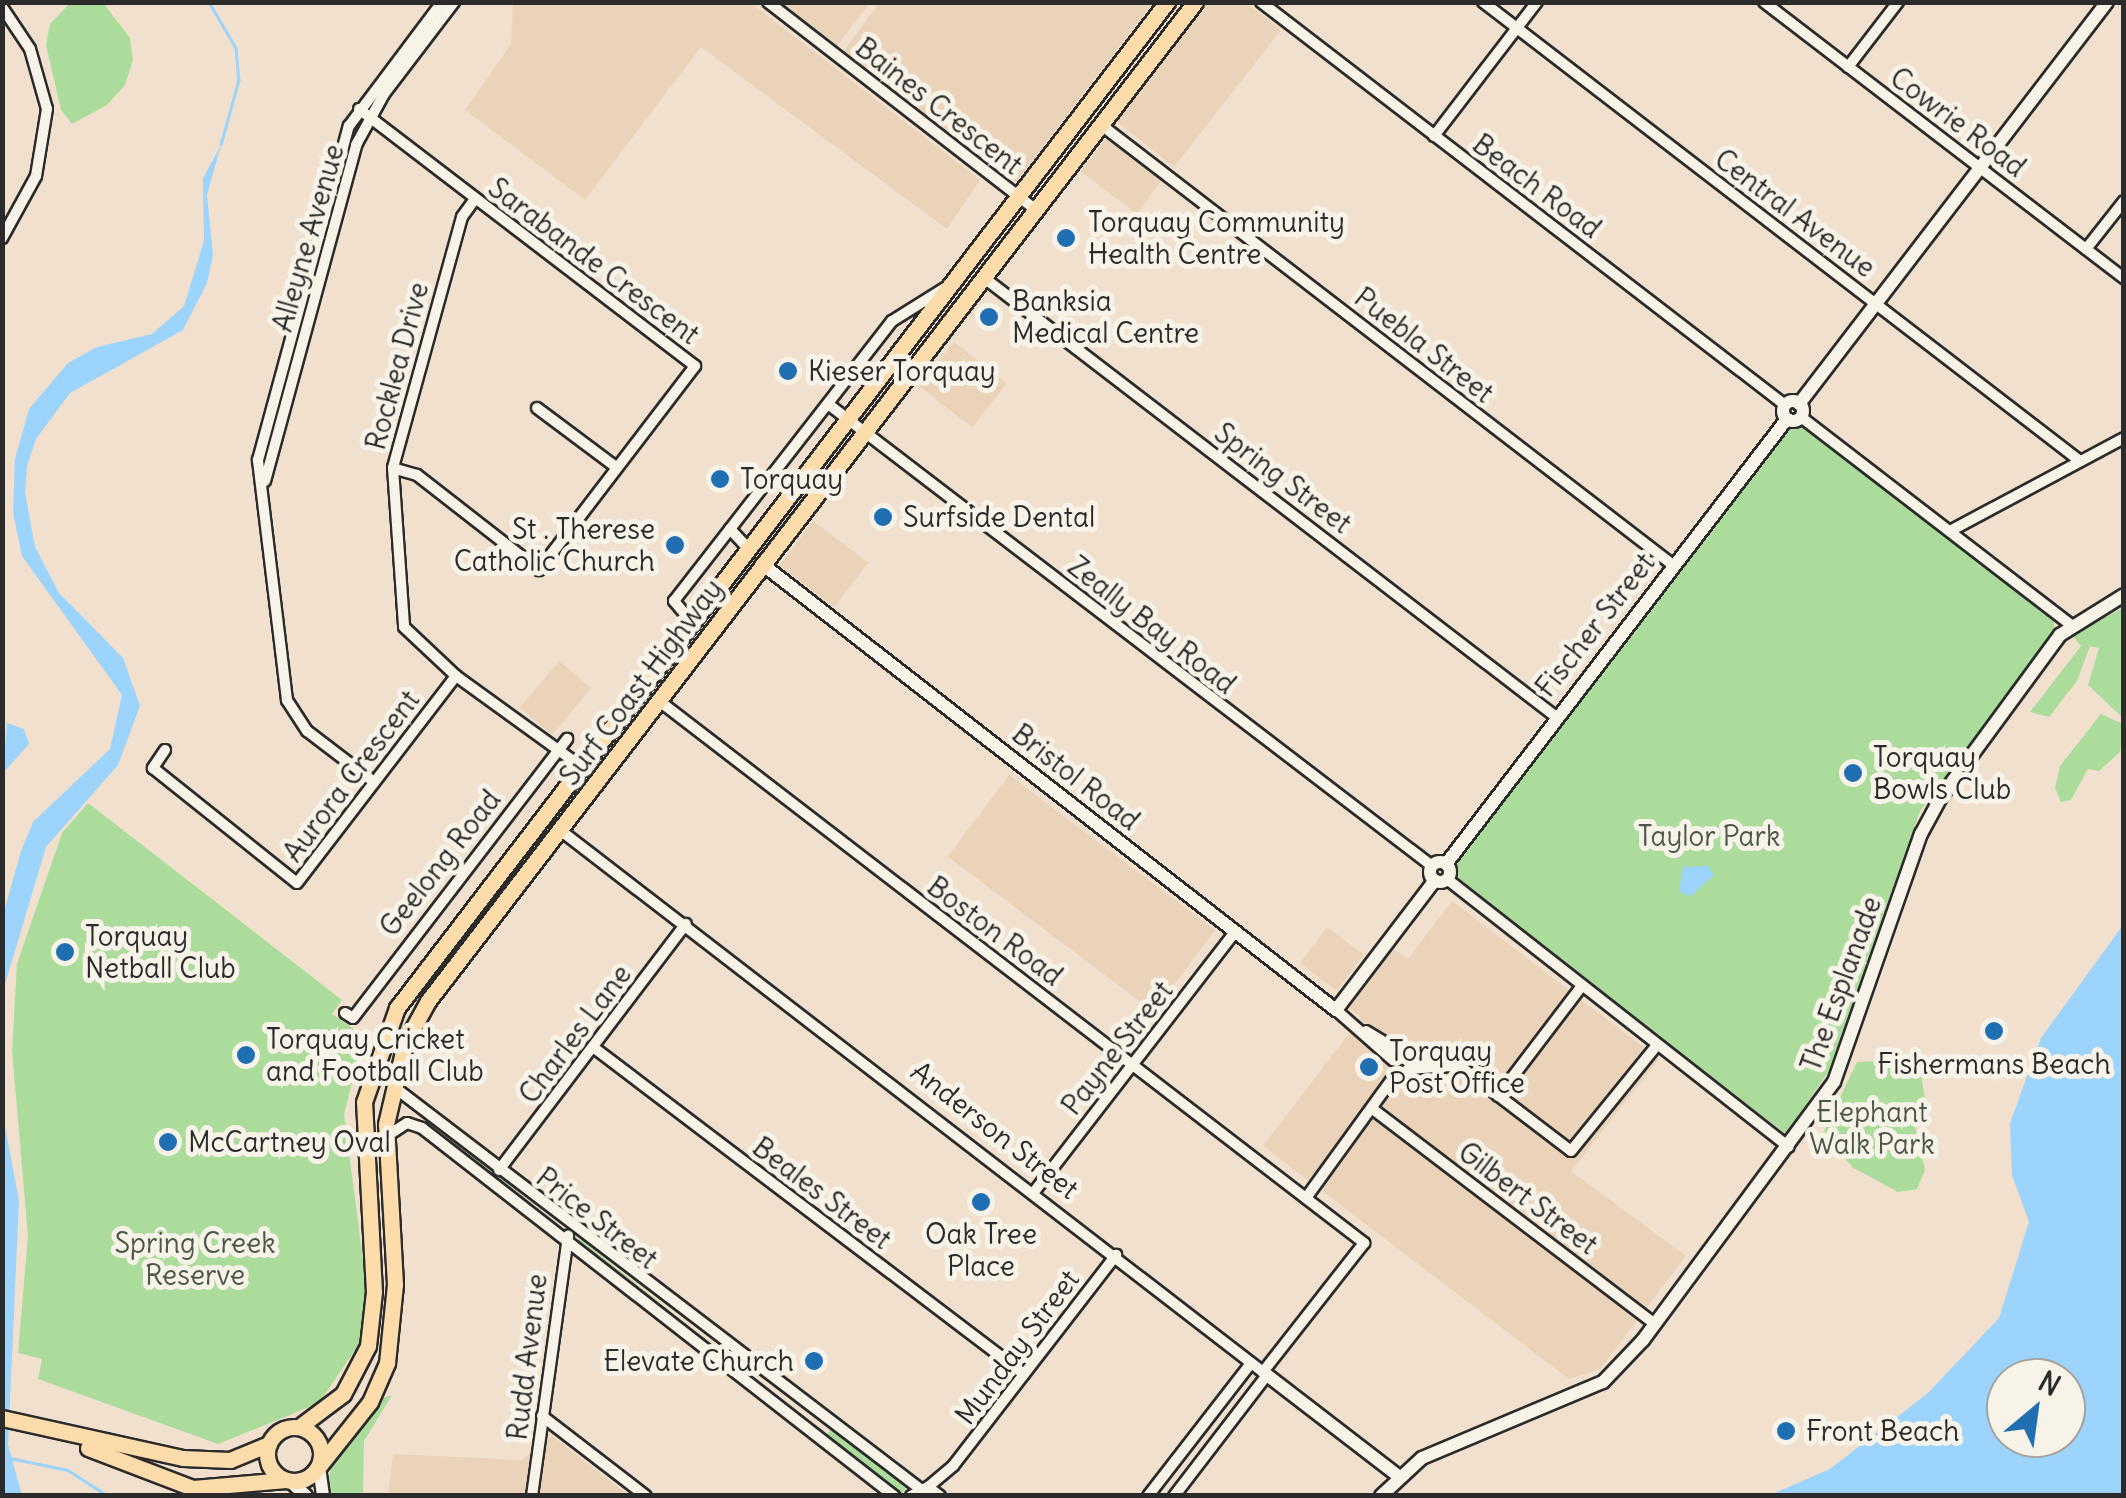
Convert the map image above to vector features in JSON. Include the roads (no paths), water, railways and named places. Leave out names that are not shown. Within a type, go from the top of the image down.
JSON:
[{"type":"main road","name":"Surf Coast Highway","points":[[298,1427],[343,1394],[368,1346],[374,1292],[362,1138],[368,1080],[383,1037],[414,982],[1167,2]]},
{"type":"main road","name":"Surf Coast Highway","points":[[320,1466],[370,1402],[387,1363],[395,1284],[386,1137],[393,1086],[405,1043],[428,1001],[1195,2]]},
{"type":"main road","points":[[746,547],[762,564]]},
{"type":"main road","points":[[580,765],[600,777]]},
{"type":"main road","points":[[540,816],[560,830]]},
{"type":"main road","points":[[9,1419],[56,1433],[213,1460],[269,1444],[282,1430],[298,1427],[318,1441],[320,1466],[306,1479],[193,1488],[142,1472],[56,1433]]},
{"type":"main road","points":[[269,1444],[270,1466],[288,1481]]},
{"type":"street","name":"Alleyne Avenue","points":[[266,512],[268,463],[351,158],[374,121],[384,94],[454,2]]},
{"type":"street","name":"Baines Crescent","points":[[768,2],[1035,209]]},
{"type":"street","name":"Beach Road","points":[[1260,2],[2071,624]]},
{"type":"street","name":"Central Avenue","points":[[1483,2],[2080,460]]},
{"type":"street","points":[[1434,136],[1536,2]]},
{"type":"street","name":"Cowrie Road","points":[[1764,2],[2124,278]]},
{"type":"street","points":[[1848,67],[1898,2]]},
{"type":"street","name":"Fischer Street","points":[[1336,1010],[1555,716],[2106,2]]},
{"type":"street","name":"Alleyne Avenue","points":[[374,782],[307,731],[286,700],[259,452],[358,109],[436,4]]},
{"type":"street","points":[[2,6],[30,48],[47,109],[36,176],[8,218],[3,235]]},
{"type":"street","name":"Sarabande Crescent","points":[[358,109],[694,366],[539,570],[417,476],[393,468]]},
{"type":"street","name":"Puebla Street","points":[[1100,124],[1673,566]]},
{"type":"street","name":"Rocklea Drive","points":[[474,199],[462,216],[393,468],[404,627],[456,676],[580,765]]},
{"type":"street","points":[[2086,250],[2124,201]]},
{"type":"street","name":"Spring Street","points":[[983,277],[1555,716]]},
{"type":"street","points":[[690,620],[674,601],[892,321],[950,284]]},
{"type":"street","points":[[828,404],[846,418]]},
{"type":"street","points":[[537,408],[616,467]]},
{"type":"street","name":"Zeally Bay Road","points":[[846,418],[1440,872],[1790,1147]]},
{"type":"street","points":[[1950,531],[2124,438]]},
{"type":"street","points":[[730,529],[746,547]]},
{"type":"street","name":"Bristol Road","points":[[762,564],[1402,1062]]},
{"type":"street","name":"The Esplanade","points":[[1381,1496],[1397,1476],[1422,1458],[1604,1382],[1655,1324],[1790,1147],[1838,1072],[1927,821],[2071,624],[2124,596]]},
{"type":"street","name":"Aurora Crescent","points":[[165,750],[153,768],[297,883],[456,676]]},
{"type":"street","name":"Boston Road","points":[[658,700],[1364,1243],[1265,1374]]},
{"type":"street","name":"Geelong Road","points":[[352,1018],[568,738]]},
{"type":"street","name":"Anderson Street","points":[[560,830],[1116,1255],[1397,1476]]},
{"type":"street","name":"Charles Lane","points":[[500,1170],[686,924]]},
{"type":"street","name":"Payne Street","points":[[1034,1192],[1235,932]]},
{"type":"street","points":[[1498,1096],[1581,986]]},
{"type":"street","points":[[1306,1198],[1374,1110],[1402,1062],[1443,1065],[1471,1076],[1571,1151],[1657,1045]]},
{"type":"street","name":"Beales Street","points":[[594,1048],[1024,1374]]},
{"type":"street","name":"Price Street","points":[[393,1086],[718,1340],[919,1490],[941,1496]]},
{"type":"street","name":"Gilbert Street","points":[[1374,1110],[1655,1324]]},
{"type":"street","name":"Price Street","points":[[386,1137],[411,1123],[442,1143],[894,1496]]},
{"type":"street","points":[[442,1143],[449,1130]]},
{"type":"street","name":"Rudd Avenue","points":[[532,1496],[564,1239],[573,1228]]},
{"type":"street","name":"Munday Street","points":[[941,1496],[953,1466],[1116,1255]]},
{"type":"street","points":[[708,1354],[718,1340]]},
{"type":"street","points":[[1148,1496],[1251,1363]]},
{"type":"street","points":[[1157,1484],[1173,1496],[1265,1374]]},
{"type":"street","points":[[1214,1410],[1230,1422]]},
{"type":"street","points":[[542,1416],[646,1496]]},
{"type":"street","points":[[817,1438],[830,1421]]},
{"type":"street","points":[[320,1466],[323,1496]]},
{"type":"street","name":"Munday Street","points":[[919,1490],[953,1466]]},
{"type":"street","points":[[288,1481],[306,1496]]},
{"type":"water","points":[[221,145],[207,195],[213,255],[207,283],[183,330],[70,393],[36,439],[27,466],[25,493],[35,547],[59,593],[123,658],[140,706],[118,765],[46,847],[3,991],[3,915],[21,851],[33,822],[110,749],[122,695],[22,556],[13,513],[15,459],[29,409],[68,363],[97,347],[152,334],[184,306],[204,241],[203,178]]},
{"type":"water","points":[[7,723],[24,729],[29,744],[3,773]]},
{"type":"water","points":[[1708,866],[1714,875],[1691,896],[1679,892],[1683,867]]},
{"type":"water","points":[[2123,925],[2123,1495],[1770,1495],[1830,1469],[1928,1393],[1999,1318],[2029,1222],[2012,1175],[2010,1123],[2041,1038]]},
{"type":"water","points":[[2,1110],[19,1201],[8,1445],[22,1495],[3,1495]]},
{"type":"waterway","points":[[209,2],[236,48],[239,80],[221,145]]},
{"type":"waterway","points":[[10,1458],[68,1470],[108,1496]]},
{"type":"place","name":"Torquay Community Health Centre","points":[[1066,238]]},
{"type":"place","name":"Banksia Medical Centre","points":[[989,317]]},
{"type":"place","name":"Kieser Torquay","points":[[788,371]]},
{"type":"place","name":"Torquay","points":[[720,479]]},
{"type":"place","name":"Surfside Dental","points":[[883,517]]},
{"type":"place","name":"St . Therese Catholic Church","points":[[675,545]]},
{"type":"place","name":"Torquay Bowls Club","points":[[1853,773]]},
{"type":"place","name":"Torquay Netball Club","points":[[65,952]]},
{"type":"place","name":"Fishermans Beach","points":[[1994,1031]]},
{"type":"place","name":"Torquay Cricket and Football Club","points":[[246,1055]]},
{"type":"place","name":"Torquay Post Office","points":[[1369,1067]]},
{"type":"place","name":"McCartney Oval","points":[[168,1142]]},
{"type":"place","name":"Oak Tree Place","points":[[981,1202]]},
{"type":"place","name":"Elevate Church","points":[[814,1361]]},
{"type":"place","name":"Front Beach","points":[[1786,1431]]},
{"type":"park label","name":"Taylor Park","points":[[1709,836]]},
{"type":"park label","name":"Elephant Walk Park","points":[[1872,1128]]},
{"type":"park label","name":"Spring Creek Reserve","points":[[195,1259]]}]
